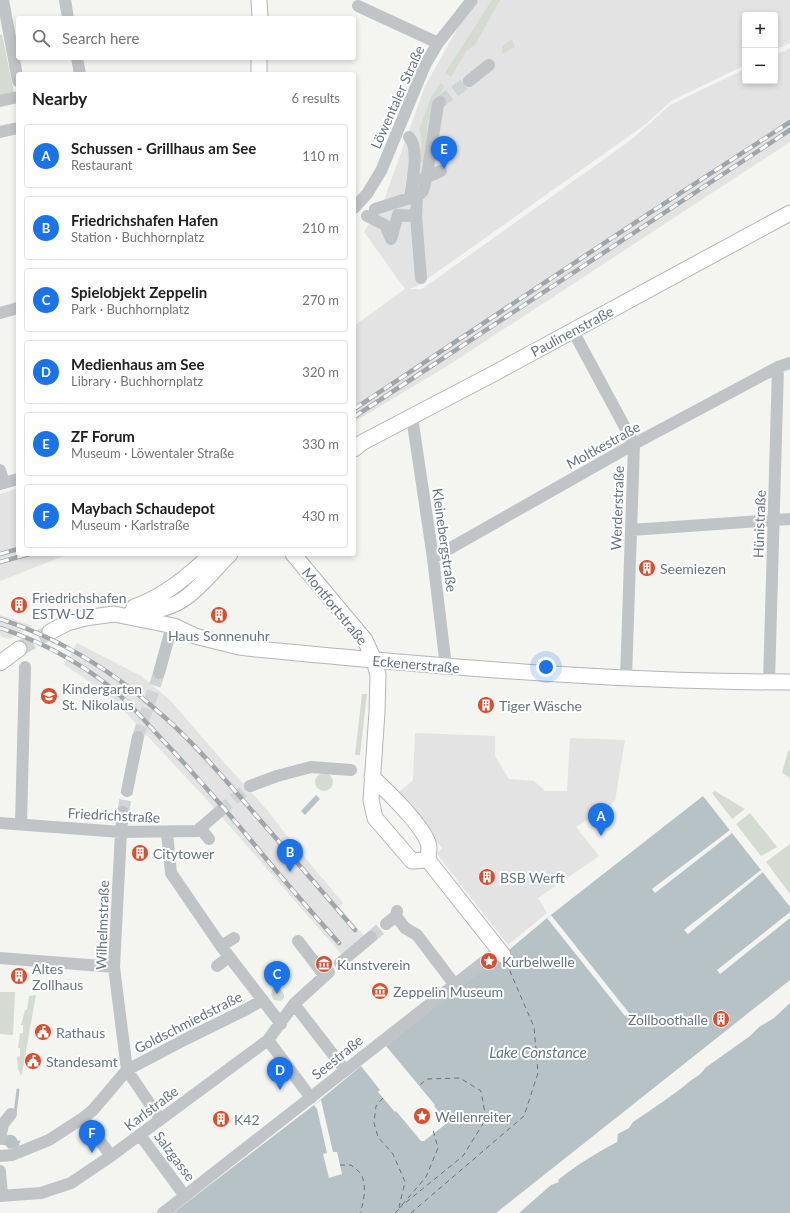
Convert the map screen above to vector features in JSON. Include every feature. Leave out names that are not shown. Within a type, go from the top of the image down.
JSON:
[{"type":"main road","points":[[259,0],[260,16]]},
{"type":"main road","points":[[259,72],[260,60]]},
{"type":"main road","name":"Paulinenstraße","points":[[356,447],[790,213]]},
{"type":"main road","points":[[114,614],[138,606],[159,596],[182,580],[210,556]]},
{"type":"main road","points":[[114,614],[141,613],[167,607],[187,597],[228,556]]},
{"type":"main road","name":"Montfortstraße","points":[[295,556],[362,636],[374,660],[378,675],[371,800],[375,818],[412,861],[428,860]]},
{"type":"main road","points":[[172,630],[167,602],[182,580]]},
{"type":"main road","name":"Eckenerstraße","points":[[50,632],[67,623],[85,618],[114,614],[239,647],[446,667],[626,678],[790,682]]},
{"type":"main road","points":[[0,663],[19,649]]},
{"type":"main road","points":[[372,777],[388,792],[424,833],[429,846],[428,860],[496,956]]},
{"type":"street","points":[[3,0],[16,72]]},
{"type":"street","points":[[65,0],[68,16]]},
{"type":"street","name":"Löwentaler Straße","points":[[356,206],[367,194],[381,171],[426,65],[438,43],[472,0]]},
{"type":"street","points":[[358,6],[438,43]]},
{"type":"street","points":[[77,60],[80,72]]},
{"type":"street","points":[[469,81],[490,65]]},
{"type":"street","points":[[0,101],[16,98]]},
{"type":"street","points":[[421,278],[416,216],[417,196],[423,191],[438,104],[440,102]]},
{"type":"street","points":[[0,132],[16,128]]},
{"type":"street","points":[[409,137],[412,140],[415,157],[410,198],[371,212],[385,225],[391,239],[398,215],[416,216]]},
{"type":"street","points":[[425,178],[441,171]]},
{"type":"street","points":[[0,313],[16,309]]},
{"type":"street","points":[[573,331],[634,444]]},
{"type":"street","name":"Moltkestraße","points":[[433,558],[634,444],[790,362]]},
{"type":"street","name":"Hünistraße","points":[[769,682],[778,367]]},
{"type":"street","name":"Kleinebergstraße","points":[[412,417],[433,558],[446,667]]},
{"type":"street","name":"Werderstraße","points":[[626,678],[634,444]]},
{"type":"street","points":[[0,470],[9,482]]},
{"type":"street","points":[[631,530],[790,519]]},
{"type":"street","points":[[159,673],[172,630]]},
{"type":"street","points":[[21,824],[26,667]]},
{"type":"street","points":[[127,791],[138,737]]},
{"type":"street","points":[[250,786],[277,776],[311,767],[352,770]]},
{"type":"street","name":"Friedrichstraße","points":[[0,823],[121,832],[197,831],[220,811]]},
{"type":"street","name":"Wilhelmstraße","points":[[123,812],[114,967],[126,1070]]},
{"type":"street","points":[[200,828],[209,839]]},
{"type":"street","points":[[167,832],[171,873],[229,957],[281,1024]]},
{"type":"street","points":[[386,924],[396,914],[405,928],[417,935],[455,985]]},
{"type":"street","points":[[340,963],[354,947],[371,936]]},
{"type":"street","points":[[221,946],[234,938]]},
{"type":"street","name":"Karlstraße","points":[[1,1196],[41,1192],[71,1183],[112,1156],[268,1040],[294,1004],[327,974],[298,941]]},
{"type":"street","name":"Seestraße","points":[[164,1213],[345,1070],[455,985],[496,956]]},
{"type":"street","points":[[217,966],[229,957]]},
{"type":"street","points":[[0,958],[114,967]]},
{"type":"street","name":"Goldschmiedstraße","points":[[126,1070],[262,1000]]},
{"type":"street","points":[[294,1004],[345,1070]]},
{"type":"street","points":[[268,1040],[311,1098]]},
{"type":"street","points":[[0,1156],[12,1155],[49,1140],[83,1118],[93,1110],[126,1070],[160,1119]]},
{"type":"street","points":[[0,1116],[11,1114],[3,1124],[0,1138]]},
{"type":"street","points":[[83,1118],[112,1156]]},
{"type":"street","name":"Salzgasse","points":[[140,1135],[185,1196]]},
{"type":"street","points":[[0,1171],[1,1196]]},
{"type":"shaded area","points":[[479,0],[790,0],[790,43],[778,49],[778,12],[742,12],[742,66],[671,101],[646,124],[416,287],[408,289],[422,289],[631,140],[670,105],[742,70],[742,84],[778,84],[778,54],[790,48],[790,142],[449,365],[356,421],[356,325],[405,289],[364,232],[384,200],[425,86],[460,24]]},
{"type":"shaded area","points":[[492,0],[500,0],[475,45],[466,51],[451,77],[445,73]]},
{"type":"shaded area","points":[[2,34],[14,93],[0,96],[0,35]]},
{"type":"shaded area","points":[[512,39],[515,47],[502,54],[502,46]]},
{"type":"shaded area","points":[[440,83],[445,86],[437,98],[428,121],[424,164],[420,161],[422,138],[419,130],[431,97]]},
{"type":"shaded area","points":[[16,489],[16,556],[64,556],[0,581],[0,494]]},
{"type":"shaded area","points":[[0,615],[33,626],[9,639],[0,636]]},
{"type":"shaded area","points":[[77,643],[141,676],[170,700],[269,812],[343,903],[339,907],[365,937],[343,956],[207,800],[128,715],[84,678],[64,665]]},
{"type":"shaded area","points":[[362,694],[367,694],[360,755],[355,755]]},
{"type":"shaded area","points":[[415,733],[495,736],[495,756],[509,779],[534,781],[545,791],[567,791],[570,738],[625,740],[615,801],[576,827],[599,856],[538,898],[547,913],[508,945],[437,854],[442,848],[398,793],[413,780]]},
{"type":"shaded area","points":[[788,751],[790,751],[790,778],[782,773]]},
{"type":"shaded area","points":[[320,773],[328,773],[333,778],[331,789],[328,791],[320,791],[315,786],[315,778]]},
{"type":"shaded area","points":[[715,791],[745,809],[732,819],[712,793]]},
{"type":"shaded area","points":[[750,813],[777,847],[761,856],[736,824]]},
{"type":"shaded area","points":[[790,844],[790,894],[766,862]]},
{"type":"shaded area","points":[[275,987],[278,987],[284,994],[284,998],[281,1001],[274,1000],[271,995],[272,990]]},
{"type":"shaded area","points":[[0,992],[15,992],[13,1035],[0,1034]]},
{"type":"shaded area","points":[[36,995],[21,1076],[18,1069],[17,1057],[20,1056],[20,1048],[18,1048],[20,1033],[23,1033],[23,1025],[21,1025],[25,1010],[27,1010],[29,996]]},
{"type":"water","points":[[316,795],[320,799],[305,815],[301,811]]},
{"type":"water","name":"Lake Constance","points":[[703,796],[790,907],[790,980],[496,1213],[173,1213],[314,1105],[361,1066],[380,1090],[378,1092],[421,1141],[424,1141],[446,1124],[446,1121],[434,1106],[435,1105],[386,1046],[490,962],[503,955],[547,918]]},
{"type":"water","points":[[790,1003],[790,1213],[519,1213],[551,1185],[559,1182],[558,1180],[572,1169],[617,1142],[618,1134],[629,1128],[633,1122],[675,1093],[700,1074],[705,1068],[750,1036],[759,1027],[774,1018]]},
{"type":"water","points":[[8,1135],[14,1136],[18,1141],[21,1140],[18,1147],[9,1149],[5,1145],[2,1145],[5,1137]]},
{"type":"pier","points":[[730,830],[732,833],[655,893],[652,889]]},
{"type":"pier","points":[[761,870],[763,872],[688,934],[684,930]]},
{"type":"pier","points":[[790,912],[790,918],[720,974],[717,970]]},
{"type":"pier","points":[[551,915],[629,1013],[625,1016],[547,918]]},
{"type":"pier","points":[[321,1100],[333,1152],[337,1152],[342,1174],[329,1178],[323,1154],[327,1153],[317,1109],[314,1105]]},
{"type":"waterway","points":[[15,1113],[18,1090]]},
{"type":"ferry route","points":[[411,1213],[524,1116],[538,1073],[534,1027],[506,962]]},
{"type":"ferry route","points":[[399,1208],[463,1156],[486,1119],[481,1091],[460,1078],[427,1079],[420,1085]]},
{"type":"ferry route","points":[[383,1098],[376,1106],[374,1123],[378,1137],[393,1154],[405,1182],[399,1207]]},
{"type":"ferry route","points":[[402,1205],[426,1177],[438,1148],[433,1130]]},
{"type":"ferry route","points":[[340,1165],[351,1165],[361,1174],[364,1184],[364,1194],[360,1213]]},
{"type":"ferry route","points":[[395,1213],[399,1209]]},
{"type":"tunnel","points":[[440,102],[469,81]]},
{"type":"tunnel","points":[[19,649],[50,632]]},
{"type":"tunnel","points":[[138,737],[159,673]]},
{"type":"tunnel","points":[[220,811],[250,786]]},
{"type":"tunnel","points":[[123,812],[127,791]]},
{"type":"tunnel","points":[[371,937],[386,924]]},
{"type":"railway","points":[[356,408],[654,210],[790,122]]},
{"type":"railway","points":[[356,416],[790,130]]},
{"type":"railway","points":[[0,554],[16,550]]},
{"type":"railway","points":[[0,562],[22,556]]},
{"type":"railway","points":[[0,619],[42,635],[101,667],[168,720],[194,745],[355,930]]},
{"type":"railway","points":[[0,628],[35,641],[69,659],[101,680],[129,704],[173,751],[339,943]]},
{"type":"place","name":"ZF Forum","points":[[444,169]]},
{"type":"place","name":"Seemiezen","points":[[647,568]]},
{"type":"place","name":"Friedrichshafen ESTW-UZ","points":[[19,605]]},
{"type":"place","name":"Haus Sonnenuhr","points":[[219,615]]},
{"type":"place","name":"Kindergarten St. Nikolaus","points":[[49,696]]},
{"type":"place","name":"Tiger Wäsche","points":[[486,705]]},
{"type":"place","name":"Schussen - Grillhaus am See","points":[[601,836]]},
{"type":"place","name":"Citytower","points":[[140,853]]},
{"type":"place","name":"Friedrichshafen Hafen","points":[[290,872]]},
{"type":"place","name":"BSB Werft","points":[[487,877]]},
{"type":"place","name":"Kurbelwelle","points":[[489,961]]},
{"type":"place","name":"Kunstverein","points":[[324,964]]},
{"type":"place","name":"Altes Zollhaus","points":[[19,976]]},
{"type":"place","name":"Zeppelin Museum","points":[[380,991]]},
{"type":"place","name":"Spielobjekt Zeppelin","points":[[277,994]]},
{"type":"place","name":"Zollboothalle","points":[[721,1019]]},
{"type":"place","name":"Rathaus","points":[[43,1032]]},
{"type":"place","name":"Standesamt","points":[[33,1061]]},
{"type":"place","name":"Medienhaus am See","points":[[280,1090]]},
{"type":"place","name":"Wellenreiter","points":[[422,1116]]},
{"type":"place","name":"K42","points":[[221,1119]]},
{"type":"place","name":"Maybach Schaudepot","points":[[92,1153]]}]
